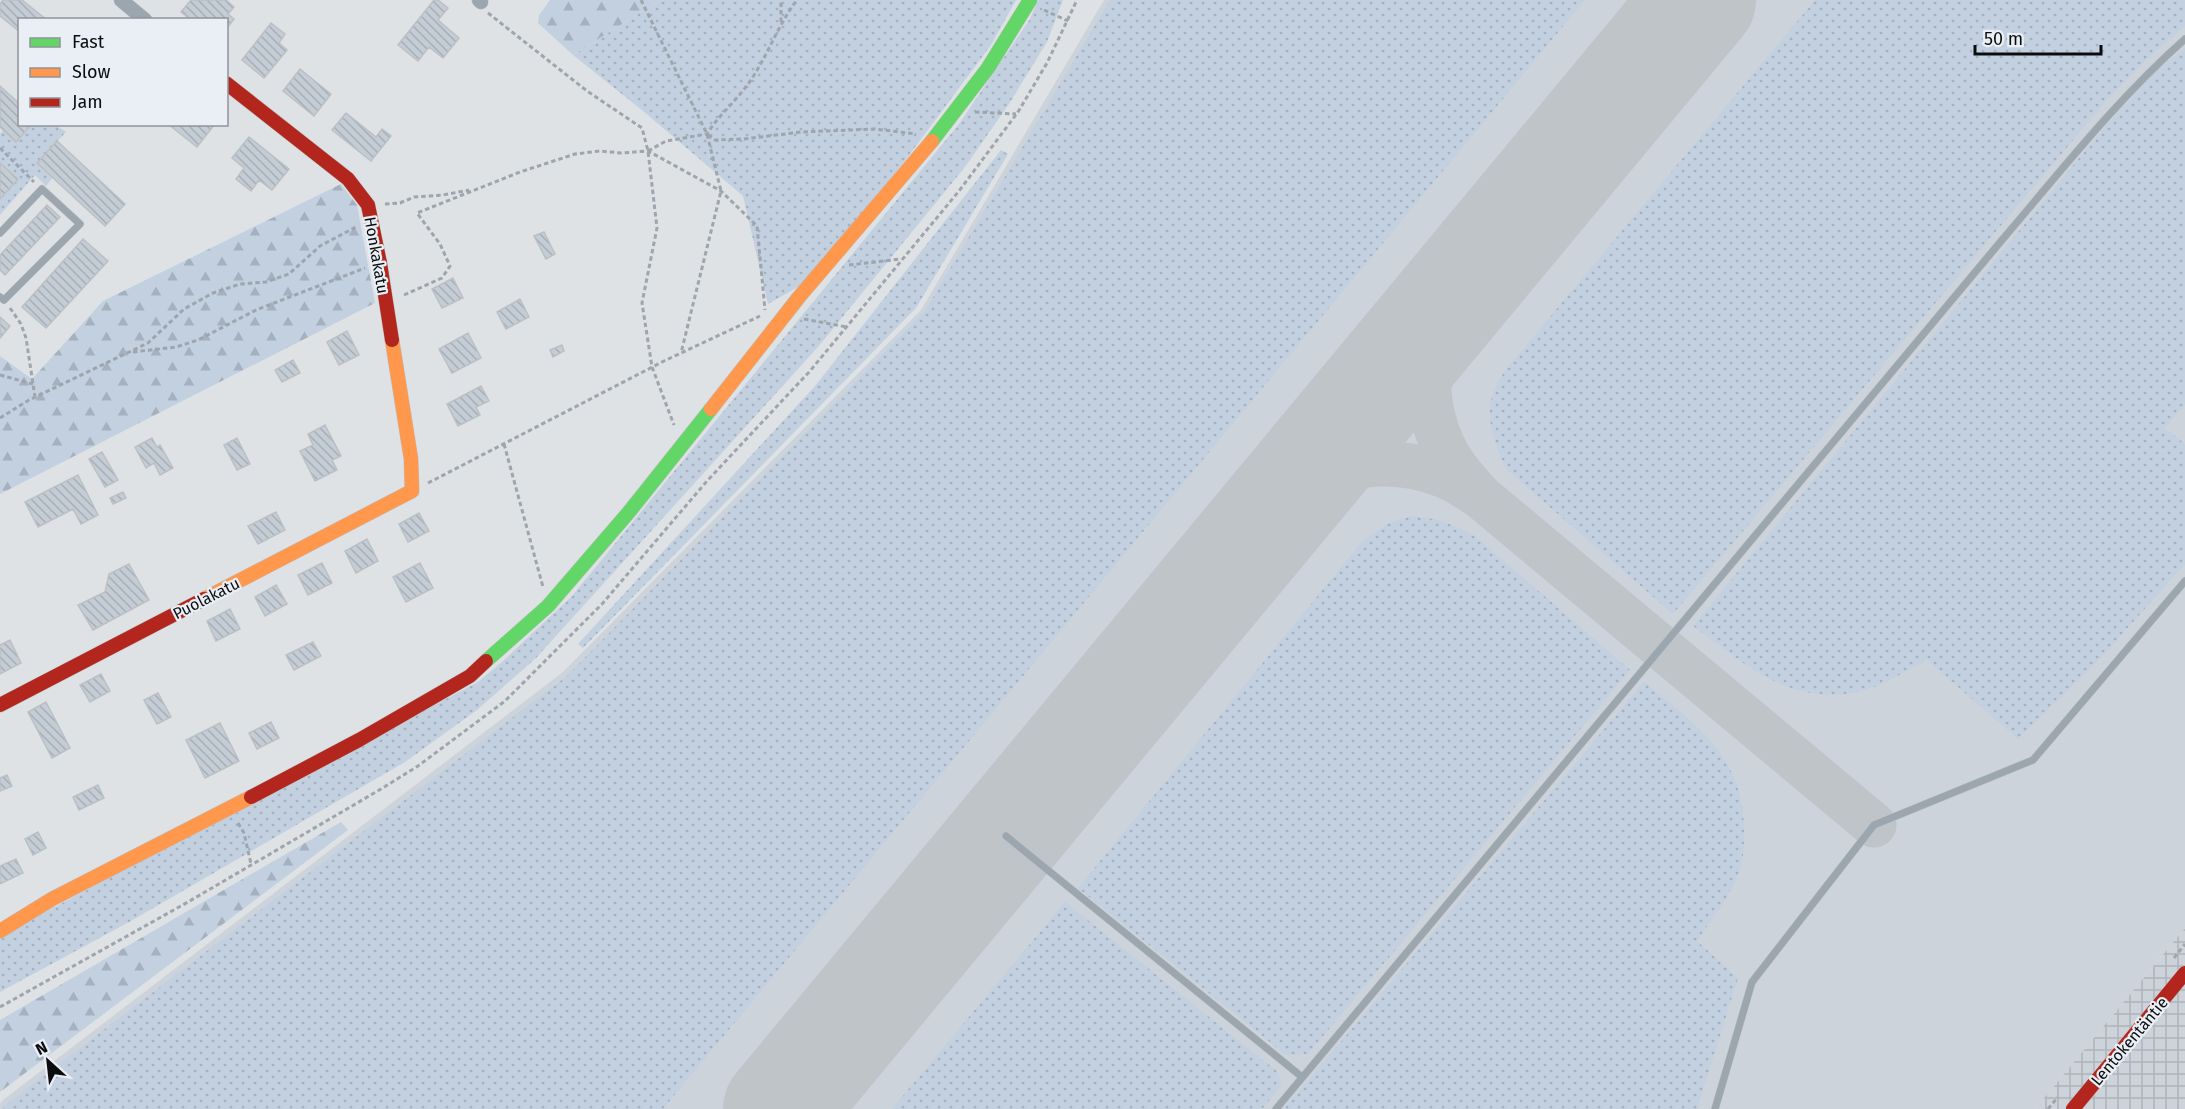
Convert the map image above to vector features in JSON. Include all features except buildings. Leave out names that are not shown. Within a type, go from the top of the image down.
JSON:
[{"type":"street","points":[[121,0],[143,18]]},
{"type":"street","points":[[0,931],[52,899],[359,740],[470,676],[548,606],[629,512],[682,445],[779,312],[824,268],[938,134],[988,68],[1029,2]]},
{"type":"street","name":"Honkakatu","points":[[228,85],[348,179],[368,205],[380,262],[411,459],[412,491]]},
{"type":"street","name":"Puolakatu","points":[[0,705],[412,491]]},
{"type":"street","name":"Lentokentäntie","points":[[2073,1109],[2185,973]]},
{"type":"lane","points":[[1276,1109],[2117,105],[2157,63],[2185,39]]},
{"type":"lane","points":[[0,233],[42,189],[80,224],[2,298]]},
{"type":"lane","points":[[1715,1109],[1752,982],[1874,825],[2033,760],[2185,581]]},
{"type":"lane","points":[[1006,836],[1302,1077]]},
{"type":"path","points":[[641,0],[707,134],[721,191],[681,353]]},
{"type":"path","points":[[781,0],[781,23]]},
{"type":"path","points":[[707,134],[716,120],[749,84],[781,23],[797,0]]},
{"type":"path","points":[[480,1],[488,12],[587,91],[642,128],[648,151],[657,228],[642,303],[652,367],[682,445]]},
{"type":"path","points":[[1029,2],[1068,21]]},
{"type":"path","points":[[955,111],[1016,114]]},
{"type":"path","points":[[386,303],[442,278],[450,266],[440,244],[417,213],[480,187],[575,154],[648,151],[666,141],[707,134],[715,140],[801,132],[875,129],[920,135],[938,134]]},
{"type":"path","points":[[0,148],[42,189]]},
{"type":"path","points":[[648,151],[721,191],[757,226],[765,313]]},
{"type":"path","points":[[0,418],[35,397],[148,344],[184,309],[213,293],[240,284],[266,282],[288,274],[320,246],[371,218],[386,203],[400,203],[414,197],[443,195],[480,187]]},
{"type":"path","points":[[824,268],[902,259]]},
{"type":"path","points":[[130,352],[176,347],[198,340],[256,310],[380,262]]},
{"type":"path","points":[[2,298],[24,331],[35,397]]},
{"type":"path","points":[[412,491],[652,367],[765,313],[779,312],[847,327]]},
{"type":"path","points":[[0,375],[33,384]]},
{"type":"path","points":[[504,444],[548,606]]},
{"type":"path","points":[[229,808],[244,833],[251,864]]},
{"type":"shaded area","points":[[1104,0],[2185,0],[2185,928],[2035,1109],[0,1109],[3,1100],[563,672],[921,310]]},
{"type":"shaded area","points":[[2185,928],[2185,1109],[2035,1109]]},
{"type":"green space","points":[[550,0],[660,0],[573,55],[538,23],[539,15]]},
{"type":"green space","points":[[660,0],[1016,0],[991,45],[907,158],[805,283],[768,304],[743,196],[573,55]]},
{"type":"green space","points":[[1038,0],[1063,0],[1047,42],[1009,104],[965,167],[818,347],[536,658],[477,710],[405,762],[129,922],[0,992],[0,936],[478,682],[572,596],[959,124],[1030,19]]},
{"type":"green space","points":[[1110,0],[1585,0],[663,1109],[2,1109],[567,676],[925,311]]},
{"type":"green space","points":[[1815,0],[2185,0],[2185,26],[2145,61],[2106,101],[1673,614],[1506,469],[1492,433],[1491,404],[1495,389],[1504,372]]},
{"type":"green space","points":[[2185,48],[2185,404],[2165,428],[2185,444],[2185,564],[2097,662],[2018,739],[1927,660],[1881,684],[1862,691],[1828,695],[1806,692],[1766,677],[1693,626],[2108,123],[2158,69]]},
{"type":"green space","points":[[31,126],[57,126],[66,132],[37,163],[53,177],[46,186],[35,175],[0,215],[0,199],[18,180],[0,163],[0,134],[3,130],[16,142]]},
{"type":"green space","points":[[1001,150],[1008,154],[916,308],[583,648],[578,644],[815,386]]},
{"type":"green space","points":[[341,184],[357,205],[375,303],[0,494],[0,356],[32,379],[103,301]]},
{"type":"green space","points":[[1410,516],[1444,522],[1476,537],[1630,670],[1308,1054],[1286,1055],[1078,888],[1361,543],[1387,524]]},
{"type":"green space","points":[[1644,682],[1681,712],[1713,744],[1726,762],[1736,782],[1742,804],[1744,842],[1740,870],[1725,901],[1697,941],[1738,978],[1697,1109],[1284,1109]]},
{"type":"green space","points":[[341,822],[348,830],[0,1092],[0,1020]]},
{"type":"green space","points":[[1065,902],[1278,1072],[1281,1086],[1262,1109],[892,1109]]},
{"type":"taxiway","points":[[1271,516],[1288,499],[1308,485],[1326,476],[1365,465],[1406,465],[1426,469],[1455,480],[1481,497],[1460,473],[1443,445],[1433,417],[1429,387],[1432,359],[1439,337],[1471,276]]},
{"type":"taxiway","points":[[1481,497],[1874,825]]},
{"type":"runway","points":[[779,1109],[1700,0]]},
{"type":"traffic: fast","points":[[932,141],[988,68],[1030,0]]},
{"type":"traffic: fast","points":[[486,661],[548,606],[629,512],[711,409]]},
{"type":"traffic: slow","points":[[711,409],[799,297],[932,141]]},
{"type":"traffic: slow","points":[[204,599],[412,491],[411,459],[392,340]]},
{"type":"traffic: slow","points":[[0,931],[52,899],[251,797]]},
{"type":"traffic: jam","points":[[228,85],[348,179],[368,205],[392,340]]},
{"type":"traffic: jam","points":[[0,705],[204,599]]},
{"type":"traffic: jam","points":[[251,797],[359,740],[470,676],[486,661]]},
{"type":"traffic: jam","points":[[2073,1109],[2185,973]]}]
